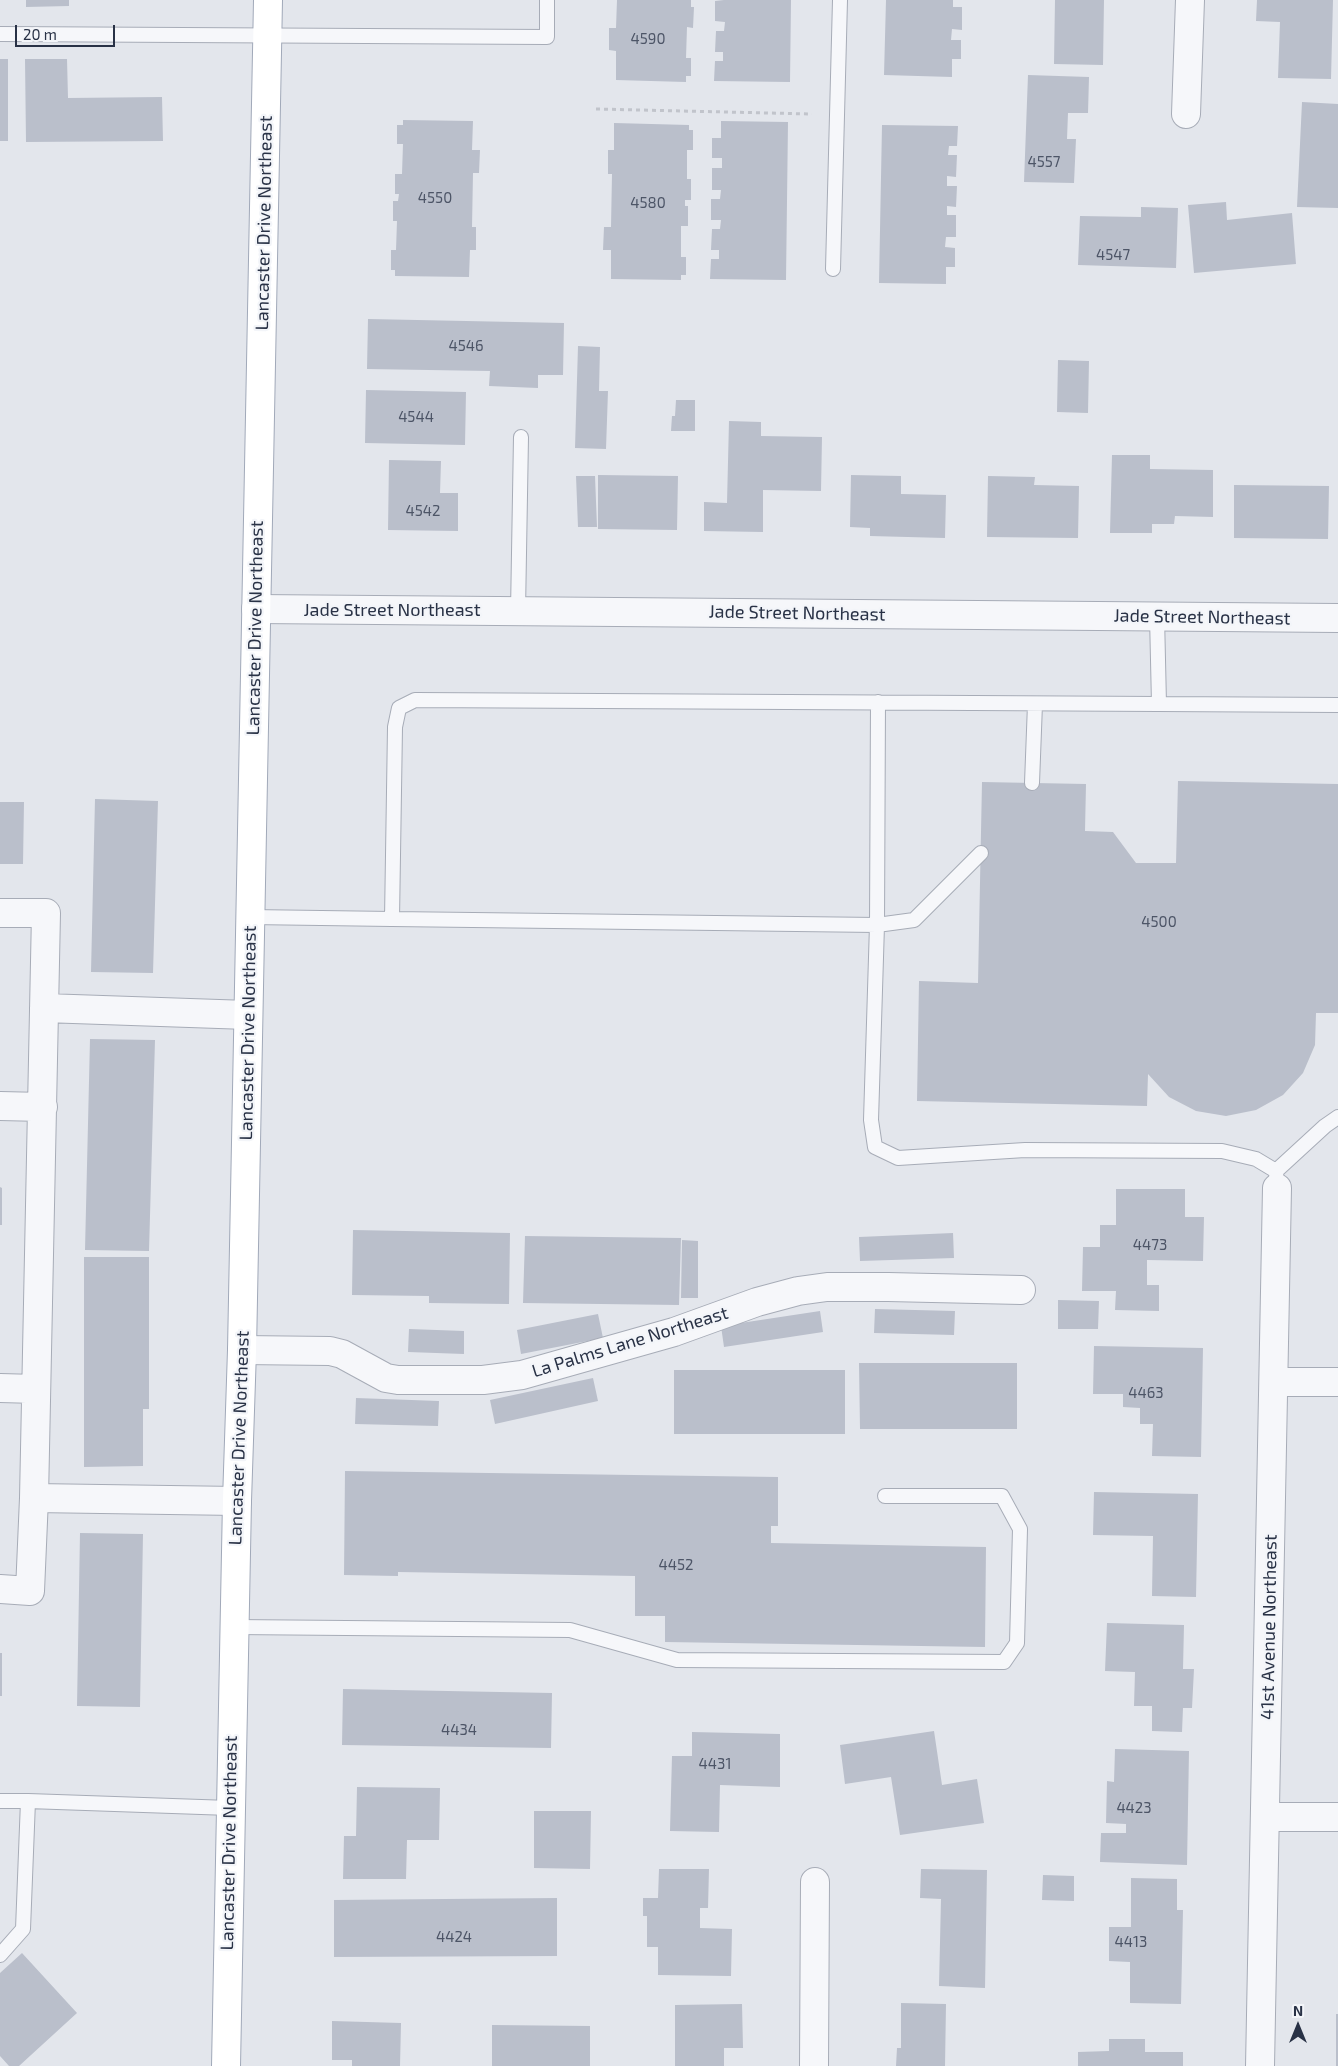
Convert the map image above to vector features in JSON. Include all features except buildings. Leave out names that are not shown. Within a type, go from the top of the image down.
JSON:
[{"type":"main road","name":"Lancaster Drive Northeast","points":[[226,2066],[268,0]]},
{"type":"street","points":[[1186,114],[1190,0]]},
{"type":"street","name":"Jade Street Northeast","points":[[256,609],[1338,618]]},
{"type":"street","points":[[0,913],[46,914],[34,1498],[30,1591],[0,1589]]},
{"type":"street","points":[[44,1008],[248,1015]]},
{"type":"street","points":[[0,1106],[43,1107]]},
{"type":"street","name":"41st Avenue Northeast","points":[[1260,2066],[1277,1179]]},
{"type":"street","name":"La Palms Lane Northeast","points":[[242,1350],[330,1351],[342,1354],[386,1378],[398,1380],[482,1380],[522,1375],[674,1332],[757,1302],[798,1291],[827,1288],[888,1287],[1021,1290]]},
{"type":"street","points":[[1274,1382],[1338,1382]]},
{"type":"street","points":[[0,1388],[36,1389]]},
{"type":"street","points":[[34,1498],[236,1501]]},
{"type":"street","points":[[1266,1817],[1338,1817]]},
{"type":"street","points":[[814,2066],[815,1882]]},
{"type":"lane","points":[[0,34],[547,37],[547,0]]},
{"type":"lane","points":[[833,269],[840,0]]},
{"type":"lane","points":[[518,611],[521,437]]},
{"type":"lane","points":[[1157,616],[1159,704]]},
{"type":"lane","points":[[392,919],[395,727],[399,708],[415,700],[1338,705]]},
{"type":"lane","points":[[878,702],[877,925],[871,1120],[875,1147],[898,1158],[1024,1150],[1222,1151],[1256,1158],[1277,1179],[1338,1117]]},
{"type":"lane","points":[[1032,783],[1035,704]]},
{"type":"lane","points":[[250,917],[877,925],[914,920],[980,853]]},
{"type":"lane","points":[[234,1628],[570,1630],[678,1660],[1004,1662],[1017,1643],[1020,1529],[1002,1496],[885,1496]]},
{"type":"lane","points":[[0,1801],[230,1808]]},
{"type":"lane","points":[[0,1955],[23,1930],[28,1801]]},
{"type":"path","points":[[596,109],[812,114]]}]
